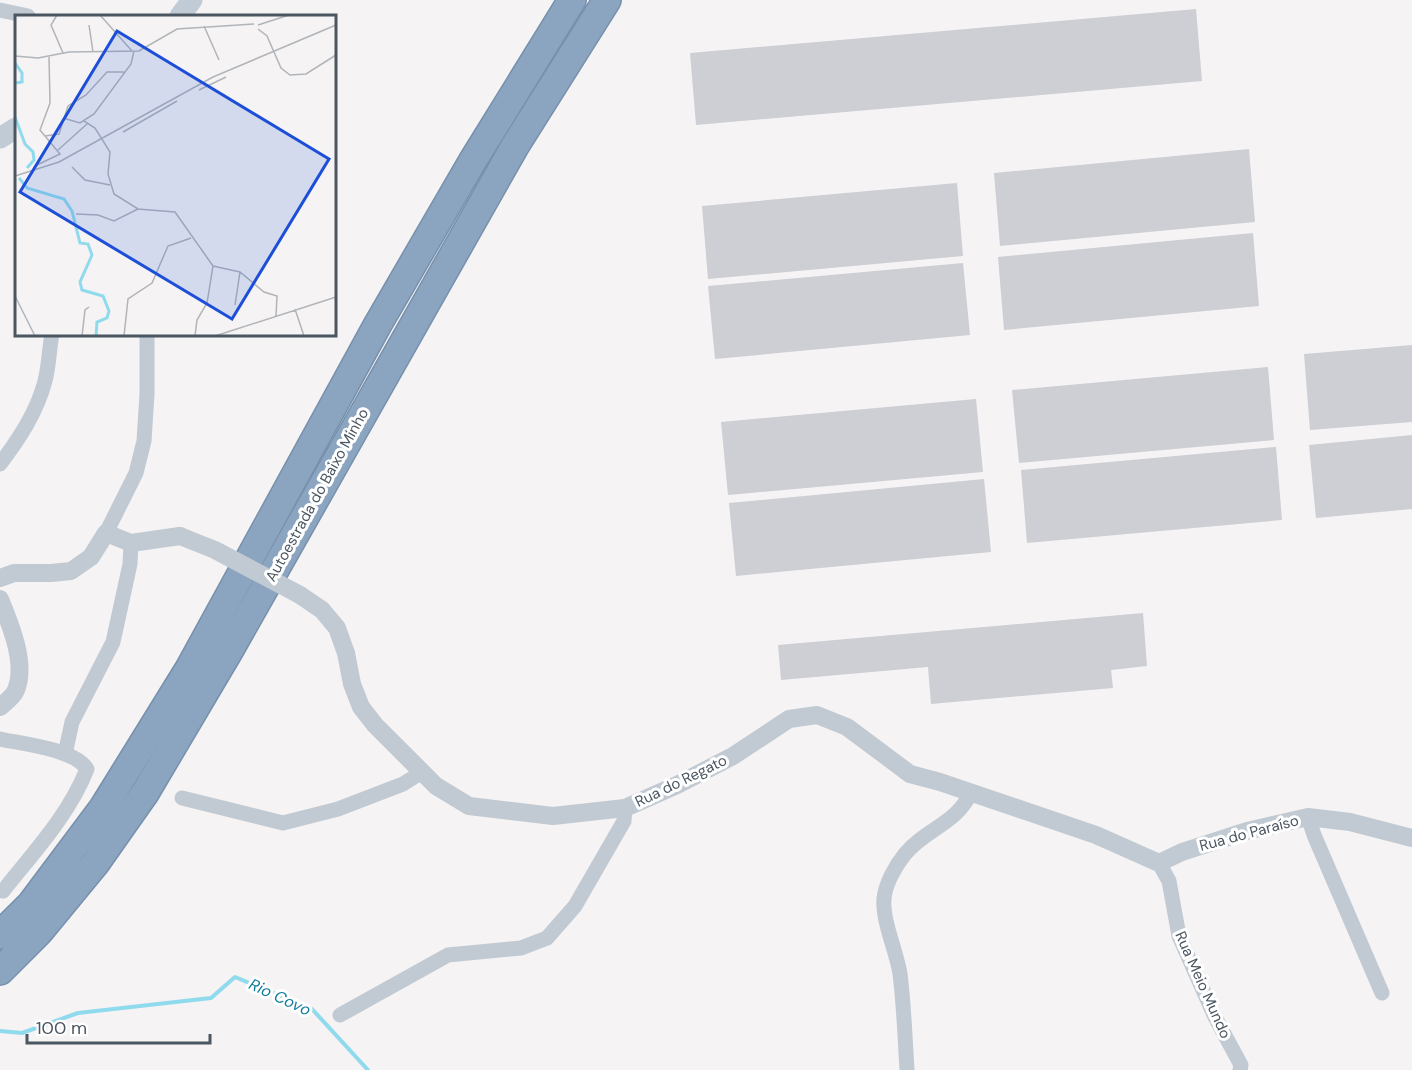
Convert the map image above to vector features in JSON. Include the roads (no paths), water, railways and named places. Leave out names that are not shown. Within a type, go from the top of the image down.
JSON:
[{"type":"highway","name":"Autoestrada do Baixo Minho","points":[[0,935],[31,904],[103,808],[189,669],[471,162],[572,0]]},
{"type":"highway","name":"Autoestrada do Baixo Minho","points":[[0,971],[39,932],[95,864],[145,794],[229,651],[515,146],[607,0]]},
{"type":"main road","points":[[181,15],[192,0]]},
{"type":"main road","points":[[0,138],[15,129]]},
{"type":"street","points":[[0,10],[23,15]]},
{"type":"street","points":[[0,464],[16,444],[39,403],[46,378],[47,356],[52,336]]},
{"type":"street","points":[[0,578],[14,573],[71,571],[91,557],[106,533],[136,473],[144,441],[147,336]]},
{"type":"street","name":"Rua do Regato","points":[[106,533],[131,543],[180,536],[215,550],[300,595],[322,610],[337,628],[346,653],[352,684],[362,707],[375,725],[436,786],[469,806],[553,816],[625,808],[734,756],[789,719],[817,715],[847,727],[910,774],[971,792],[1096,835],[1159,863]]},
{"type":"street","points":[[64,754],[72,722],[113,642],[130,564],[131,543]]},
{"type":"street","points":[[0,599],[12,628],[20,673],[16,692],[0,706]]},
{"type":"street","points":[[0,739],[64,754],[82,762],[87,769],[80,788],[40,846],[3,891]]},
{"type":"street","points":[[182,798],[283,823],[338,809],[403,784],[422,772]]},
{"type":"street","points":[[907,1070],[900,973],[888,929],[884,898],[892,875],[907,852],[952,819],[966,804],[971,792]]},
{"type":"street","points":[[340,1015],[448,955],[521,948],[547,938],[557,929],[574,906],[624,821],[625,808]]},
{"type":"street","points":[[1308,817],[1382,993]]},
{"type":"street","name":"Rua do Paraíso","points":[[1159,863],[1182,852],[1247,831],[1308,817],[1350,822],[1412,838]]},
{"type":"street","name":"Rua Meio Mundo","points":[[1159,863],[1169,881],[1179,936],[1215,1017],[1241,1065],[1240,1070]]},
{"type":"waterway","name":"Rio Covo","points":[[0,1031],[22,1033],[78,1013],[211,998],[235,977],[312,1009],[368,1070]]}]
